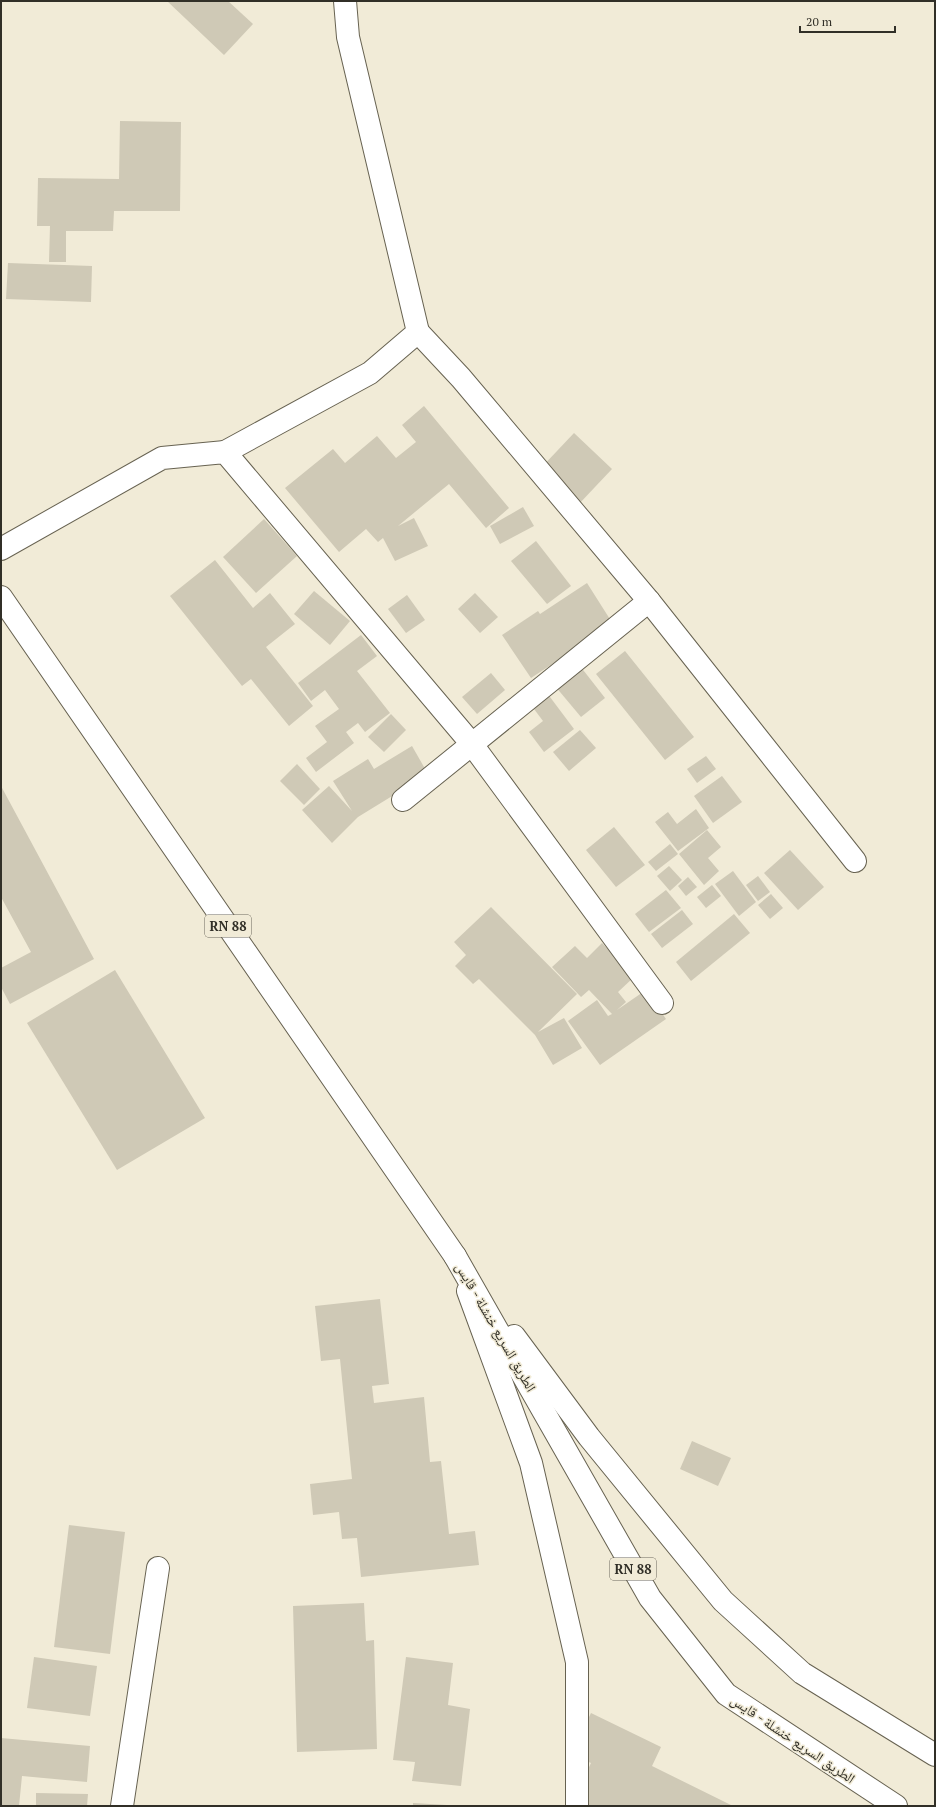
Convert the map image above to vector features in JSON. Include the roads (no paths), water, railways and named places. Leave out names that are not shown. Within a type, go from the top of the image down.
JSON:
[{"type":"main road","points":[[345,1],[348,37],[418,332],[461,378],[649,601],[855,861]]},
{"type":"main road","points":[[1,548],[162,458],[225,452],[370,373],[418,332]]},
{"type":"main road","points":[[225,452],[471,743],[662,1003]]},
{"type":"main road","name":"RN 88","points":[[1,597],[455,1256]]},
{"type":"main road","points":[[403,800],[471,743],[649,601]]},
{"type":"main road","points":[[455,1256],[531,1463],[577,1662],[577,1806]]},
{"type":"main road","name":"الطريق السريع خنشلة - قايس","points":[[455,1256],[589,1437],[723,1601],[802,1673],[935,1755]]},
{"type":"main road","name":"الطريق السريع خنشلة - قايس","points":[[455,1256],[650,1598],[726,1694],[896,1806]]},
{"type":"main road","points":[[122,1806],[158,1568]]}]
